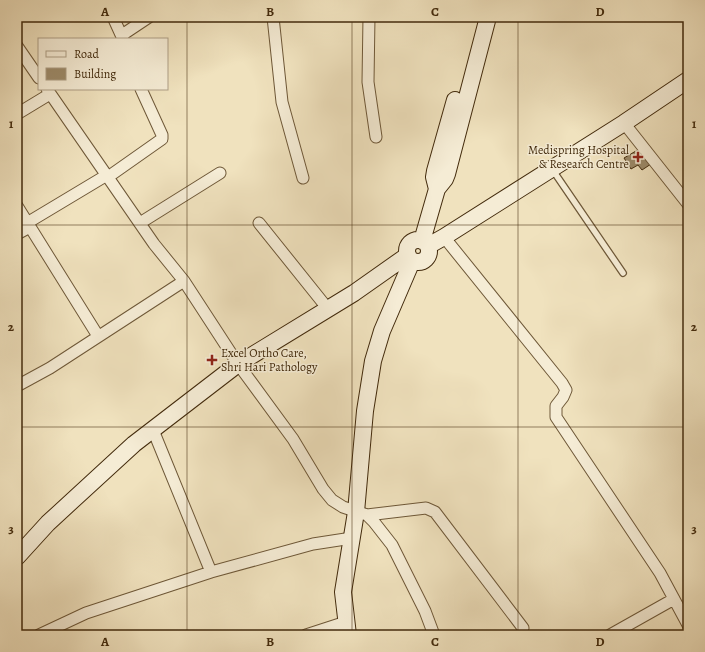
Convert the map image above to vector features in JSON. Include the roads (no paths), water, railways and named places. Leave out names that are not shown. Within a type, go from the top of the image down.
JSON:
[{"type":"street","points":[[113,17],[123,37],[149,17]]},
{"type":"street","points":[[273,17],[282,102],[303,178]]},
{"type":"street","points":[[369,17],[368,82],[376,137]]},
{"type":"street","points":[[438,189],[434,177],[435,171],[477,17]]},
{"type":"street","points":[[425,243],[438,189],[447,174],[488,17]]},
{"type":"street","points":[[17,46],[38,77]]},
{"type":"street","points":[[306,635],[347,629],[343,592],[352,538],[362,513],[365,411],[373,360],[382,331],[410,258],[407,248],[409,245],[414,240],[425,243],[444,237],[686,84]]},
{"type":"street","points":[[17,234],[162,139],[162,135],[141,90]]},
{"type":"street","points":[[17,114],[49,92],[154,244],[184,281],[238,364],[292,439],[323,489],[332,500],[343,507],[362,513],[374,522],[392,545],[425,611],[434,635]]},
{"type":"street","points":[[624,123],[688,204]]},
{"type":"street","points":[[140,223],[220,173]]},
{"type":"street","points":[[17,206],[98,336]]},
{"type":"street","points":[[258,223],[328,309]]},
{"type":"street","points":[[444,237],[562,382],[566,390],[556,406],[556,417],[660,573],[688,625]]},
{"type":"street","points":[[17,557],[48,523],[134,444],[238,364],[410,258]]},
{"type":"street","points":[[17,386],[50,368],[184,281]]},
{"type":"street","points":[[153,430],[211,572]]},
{"type":"street","points":[[362,513],[426,508],[434,512],[523,628]]},
{"type":"street","points":[[40,635],[86,613],[211,572],[313,544],[352,538]]},
{"type":"street","points":[[610,635],[674,599]]},
{"type":"lane","points":[[552,169],[623,273]]},
{"type":"place","name":"Medispring Hospital & Research Centre","points":[[638,157]]},
{"type":"place","name":"Excel Ortho Care, Shri Hari Pathology","points":[[212,360]]}]
